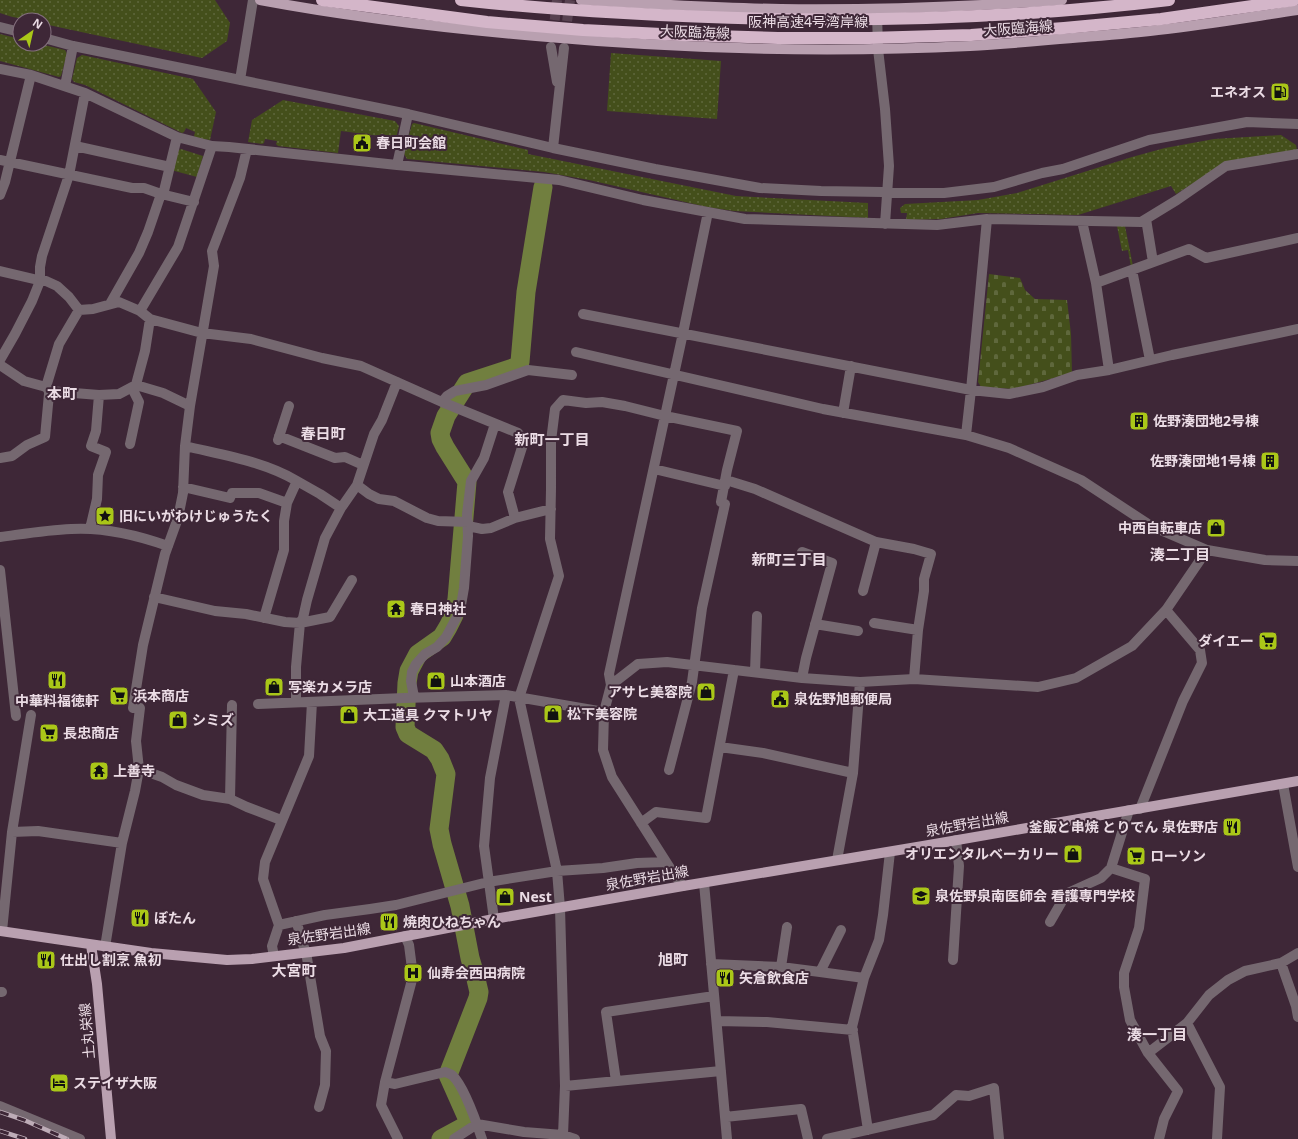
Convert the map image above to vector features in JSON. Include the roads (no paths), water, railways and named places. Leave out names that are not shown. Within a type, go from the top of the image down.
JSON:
[{"type":"highway","name":"阪神高速4号湾岸線","points":[[322,0],[487,22],[576,29],[681,35],[778,38],[869,38],[963,35],[1064,28],[1161,19],[1294,0]]},
{"type":"highway","name":"阪神高速4号湾岸線","points":[[461,0],[683,16],[817,20],[968,17],[1169,0]]},
{"type":"main road","name":"大阪臨海線","points":[[260,0],[398,21],[489,32],[683,46],[781,49],[878,49],[972,46],[1158,30],[1298,10]]},
{"type":"main road","name":"大阪臨海線","points":[[581,0],[690,7],[781,9],[877,9],[971,6],[1062,0]]},
{"type":"main road","name":"泉佐野岩出線","points":[[1,931],[151,953],[227,960],[252,959],[344,948],[494,919],[1298,781]]},
{"type":"main road","name":"土丸栄線","points":[[91,945],[97,984],[111,1139]]},
{"type":"street","points":[[240,80],[253,0]]},
{"type":"street","points":[[877,9],[878,49],[885,109],[889,166],[885,224]]},
{"type":"street","points":[[0,27],[12,30]]},
{"type":"street","points":[[52,40],[73,46],[408,114],[553,148],[655,169],[760,188],[821,192],[944,193],[994,186],[1063,169],[1149,140],[1247,122],[1298,124]]},
{"type":"street","points":[[65,86],[73,46]]},
{"type":"street","points":[[551,47],[559,96]]},
{"type":"street","points":[[553,148],[564,48]]},
{"type":"street","points":[[0,69],[31,75],[85,93],[177,137],[212,146],[559,180],[643,200],[745,219],[938,225],[987,219],[1141,222],[1177,200],[1226,166],[1298,154]]},
{"type":"street","points":[[0,195],[5,182],[5,160],[31,75]]},
{"type":"street","points":[[0,360],[32,301],[40,280],[42,256],[69,175],[85,93]]},
{"type":"street","points":[[397,165],[408,114]]},
{"type":"street","points":[[110,304],[139,253],[148,232],[162,194],[177,137]]},
{"type":"street","points":[[75,146],[170,167]]},
{"type":"street","points":[[140,311],[178,247],[212,146]]},
{"type":"street","points":[[105,947],[122,843],[139,769],[136,741],[136,708],[143,646],[154,596],[168,546],[178,518],[183,487],[185,446],[190,406],[214,266],[212,251],[240,178],[247,149]]},
{"type":"street","points":[[5,160],[132,188],[144,188],[194,202]]},
{"type":"street","points":[[683,886],[612,777],[603,750],[604,712],[611,685],[610,674],[708,212]]},
{"type":"street","points":[[966,435],[987,219]]},
{"type":"street","points":[[1146,219],[1153,262]]},
{"type":"street","points":[[1082,221],[1096,283],[1109,370]]},
{"type":"street","points":[[1096,283],[1189,249],[1206,258],[1298,238]]},
{"type":"street","points":[[1132,270],[1150,360]]},
{"type":"street","points":[[0,271],[46,281],[57,286],[69,297],[79,310]]},
{"type":"street","points":[[79,310],[93,309],[119,302],[140,311],[150,319],[202,333],[251,339],[322,358],[361,366],[448,405],[518,433],[524,441],[508,492],[515,518]]},
{"type":"street","points":[[0,458],[12,456],[27,445],[45,437],[47,389],[59,344],[79,310]]},
{"type":"street","points":[[583,314],[971,390],[1009,394],[1043,387],[1077,375],[1109,370],[1298,328]]},
{"type":"street","points":[[130,444],[139,402],[134,392],[145,351],[150,319]]},
{"type":"street","points":[[576,352],[843,413],[966,435],[1009,448],[1082,480],[1152,526],[1207,550],[1265,560],[1298,561]]},
{"type":"street","points":[[0,365],[24,381],[47,389],[99,396],[120,394],[136,385],[163,393],[190,406]]},
{"type":"street","points":[[843,413],[851,366]]},
{"type":"street","points":[[448,405],[447,396],[455,391],[486,385],[528,370],[572,375]]},
{"type":"street","points":[[296,702],[296,667],[300,623],[303,618],[325,538],[341,508],[357,485],[374,434],[382,420],[397,382]]},
{"type":"street","points":[[90,529],[97,499],[98,475],[106,452],[91,446],[96,431],[99,396]]},
{"type":"street","points":[[563,1135],[565,1086],[560,908],[557,871],[519,698],[559,576],[550,539],[551,441],[555,409],[563,400],[586,403],[602,402],[625,406],[738,431],[727,470],[721,502],[725,504],[702,608],[693,664],[692,682],[669,770]]},
{"type":"street","points":[[289,406],[279,438],[335,458],[345,457],[364,465]]},
{"type":"street","points":[[409,698],[412,672],[416,664],[425,654],[437,647],[446,636],[460,611],[464,588],[465,523],[472,481],[484,458],[495,424]]},
{"type":"street","points":[[185,446],[230,456],[268,467],[283,473],[341,508]]},
{"type":"street","points":[[654,469],[755,489],[876,542],[914,549],[931,554],[924,579],[914,679]]},
{"type":"street","points":[[264,618],[284,550],[284,521],[288,503],[297,481]]},
{"type":"street","points":[[357,485],[379,499],[394,501],[427,518],[438,521],[465,523],[482,529],[492,528],[515,518],[551,509]]},
{"type":"street","points":[[183,487],[230,498],[232,493],[259,493],[288,503]]},
{"type":"street","points":[[0,537],[70,529],[90,529],[139,536],[168,546]]},
{"type":"street","points":[[863,591],[876,542]]},
{"type":"street","points":[[611,685],[638,664],[667,662],[802,678],[860,682],[914,679],[1038,687],[1076,678],[1132,646],[1166,610],[1207,550]]},
{"type":"street","points":[[802,552],[832,563],[802,678]]},
{"type":"street","points":[[0,570],[4,641],[16,716]]},
{"type":"street","points":[[154,596],[216,611],[246,614],[285,622],[300,623],[330,618],[352,580]]},
{"type":"street","points":[[1140,809],[1183,701],[1202,663],[1200,650],[1166,610]]},
{"type":"street","points":[[755,672],[757,616]]},
{"type":"street","points":[[874,623],[918,630]]},
{"type":"street","points":[[815,624],[858,631]]},
{"type":"street","points":[[641,823],[656,812],[706,818],[734,670]]},
{"type":"street","points":[[837,860],[853,773],[860,682]]},
{"type":"street","points":[[258,704],[506,696],[604,712]]},
{"type":"street","points":[[494,919],[484,846],[490,778],[506,696]]},
{"type":"street","points":[[274,956],[272,946],[279,925],[263,879],[264,862],[309,756],[312,702]]},
{"type":"street","points":[[230,799],[232,704]]},
{"type":"street","points":[[1,931],[12,832],[31,715]]},
{"type":"street","points":[[720,747],[763,753],[853,773]]},
{"type":"street","points":[[139,769],[162,777],[176,785],[204,795],[230,799],[247,808],[281,820]]},
{"type":"street","points":[[1283,784],[1295,834],[1298,867]]},
{"type":"street","points":[[1050,922],[1070,892],[1101,878],[1110,868],[1129,810]]},
{"type":"street","points":[[12,832],[38,831],[122,843]]},
{"type":"street","points":[[953,960],[959,866],[956,840]]},
{"type":"street","points":[[868,1130],[852,1027],[864,978],[879,940],[890,852]]},
{"type":"street","points":[[279,925],[325,915],[396,905],[488,882],[557,871],[603,868],[637,863],[666,862]]},
{"type":"street","points":[[1110,868],[1146,879],[1139,928],[1124,973],[1124,987],[1130,1020],[1148,1053],[1178,1091],[1164,1119],[1159,1139]]},
{"type":"street","points":[[704,883],[727,1139]]},
{"type":"street","points":[[296,921],[306,952],[320,1036],[326,1051],[325,1085],[319,1107]]},
{"type":"street","points":[[781,968],[787,927]]},
{"type":"street","points":[[820,972],[841,930]]},
{"type":"street","points":[[398,1139],[381,1105],[385,1082],[413,976],[410,945],[405,936]]},
{"type":"street","points":[[1148,1053],[1187,1023],[1208,995],[1228,980],[1245,971],[1282,963],[1298,954]]},
{"type":"street","points":[[1282,963],[1296,1006],[1298,1017]]},
{"type":"street","points":[[712,964],[781,968],[864,978]]},
{"type":"street","points":[[616,1081],[606,1012],[714,996]]},
{"type":"street","points":[[716,1021],[767,1022],[853,1030]]},
{"type":"street","points":[[1187,1023],[1220,1087],[1217,1139]]},
{"type":"street","points":[[565,1086],[721,1071]]},
{"type":"street","points":[[385,1082],[395,1084],[448,1073],[459,1082],[482,1139]]},
{"type":"street","points":[[827,1139],[933,1115],[956,1095],[969,1096],[994,1088],[999,1139]]},
{"type":"street","points":[[0,1106],[80,1139]]},
{"type":"street","points":[[725,1117],[802,1109],[808,1139]]},
{"type":"street","points":[[454,1139],[477,1124],[524,1132],[563,1135],[575,1139]]},
{"type":"waterway","points":[[441,1139],[465,1126],[468,1120],[448,1075],[479,992],[470,958],[460,906],[439,829],[446,774],[440,759],[434,750],[408,734],[405,727],[407,683],[409,671],[418,654],[442,637],[448,627],[454,615],[457,599],[467,482],[445,447],[440,433],[446,416],[467,383],[516,367],[520,362],[526,292],[543,187]]},
{"type":"tunnel","points":[[553,35],[557,0]]},
{"type":"tunnel","points":[[565,36],[570,0]]},
{"type":"railway","points":[[0,1112],[24,1120],[67,1139]]},
{"type":"railway","points":[[0,1131],[25,1139]]},
{"type":"place","name":"エネオス","points":[[1280,92]]},
{"type":"place","name":"春日町会館","points":[[362,143]]},
{"type":"place","name":"佐野湊団地2号棟","points":[[1139,421]]},
{"type":"place","name":"佐野湊団地1号棟","points":[[1270,461]]},
{"type":"place","name":"旧にいがわけじゅうたく","points":[[105,516]]},
{"type":"place","name":"中西自転車店","points":[[1216,528]]},
{"type":"place","name":"春日神社","points":[[396,609]]},
{"type":"place","name":"ダイエー","points":[[1268,641]]},
{"type":"place","name":"中華料福徳軒","points":[[57,680]]},
{"type":"place","name":"山本酒店","points":[[436,681]]},
{"type":"place","name":"写楽カメラ店","points":[[274,687]]},
{"type":"place","name":"アサヒ美容院","points":[[706,692]]},
{"type":"place","name":"浜本商店","points":[[119,696]]},
{"type":"place","name":"泉佐野旭郵便局","points":[[780,699]]},
{"type":"place","name":"松下美容院","points":[[553,714]]},
{"type":"place","name":"大工道具 クマトリヤ","points":[[349,715]]},
{"type":"place","name":"シミズ","points":[[178,720]]},
{"type":"place","name":"長忠商店","points":[[49,733]]},
{"type":"place","name":"上善寺","points":[[99,771]]},
{"type":"place","name":"釜飯と串焼 とりでん 泉佐野店","points":[[1232,827]]},
{"type":"place","name":"オリエンタルベーカリー","points":[[1073,854]]},
{"type":"place","name":"ローソン","points":[[1136,856]]},
{"type":"place","name":"泉佐野泉南医師会 看護専門学校","points":[[921,896]]},
{"type":"place","name":"Nest","points":[[505,897]]},
{"type":"place","name":"ぼたん","points":[[140,918]]},
{"type":"place","name":"焼肉ひねちゃん","points":[[389,922]]},
{"type":"place","name":"仕出し割烹 魚初","points":[[46,960]]},
{"type":"place","name":"仙寿会西田病院","points":[[413,973]]},
{"type":"place","name":"矢倉飲食店","points":[[725,978]]},
{"type":"place","name":"ステイザ大阪","points":[[59,1083]]},
{"type":"district","name":"本町","points":[[62,394]]},
{"type":"district","name":"春日町","points":[[323,434]]},
{"type":"district","name":"新町一丁目","points":[[552,440]]},
{"type":"district","name":"湊二丁目","points":[[1180,555]]},
{"type":"district","name":"新町三丁目","points":[[789,560]]},
{"type":"district","name":"旭町","points":[[673,960]]},
{"type":"district","name":"大宮町","points":[[294,971]]},
{"type":"district","name":"湊一丁目","points":[[1157,1035]]}]
